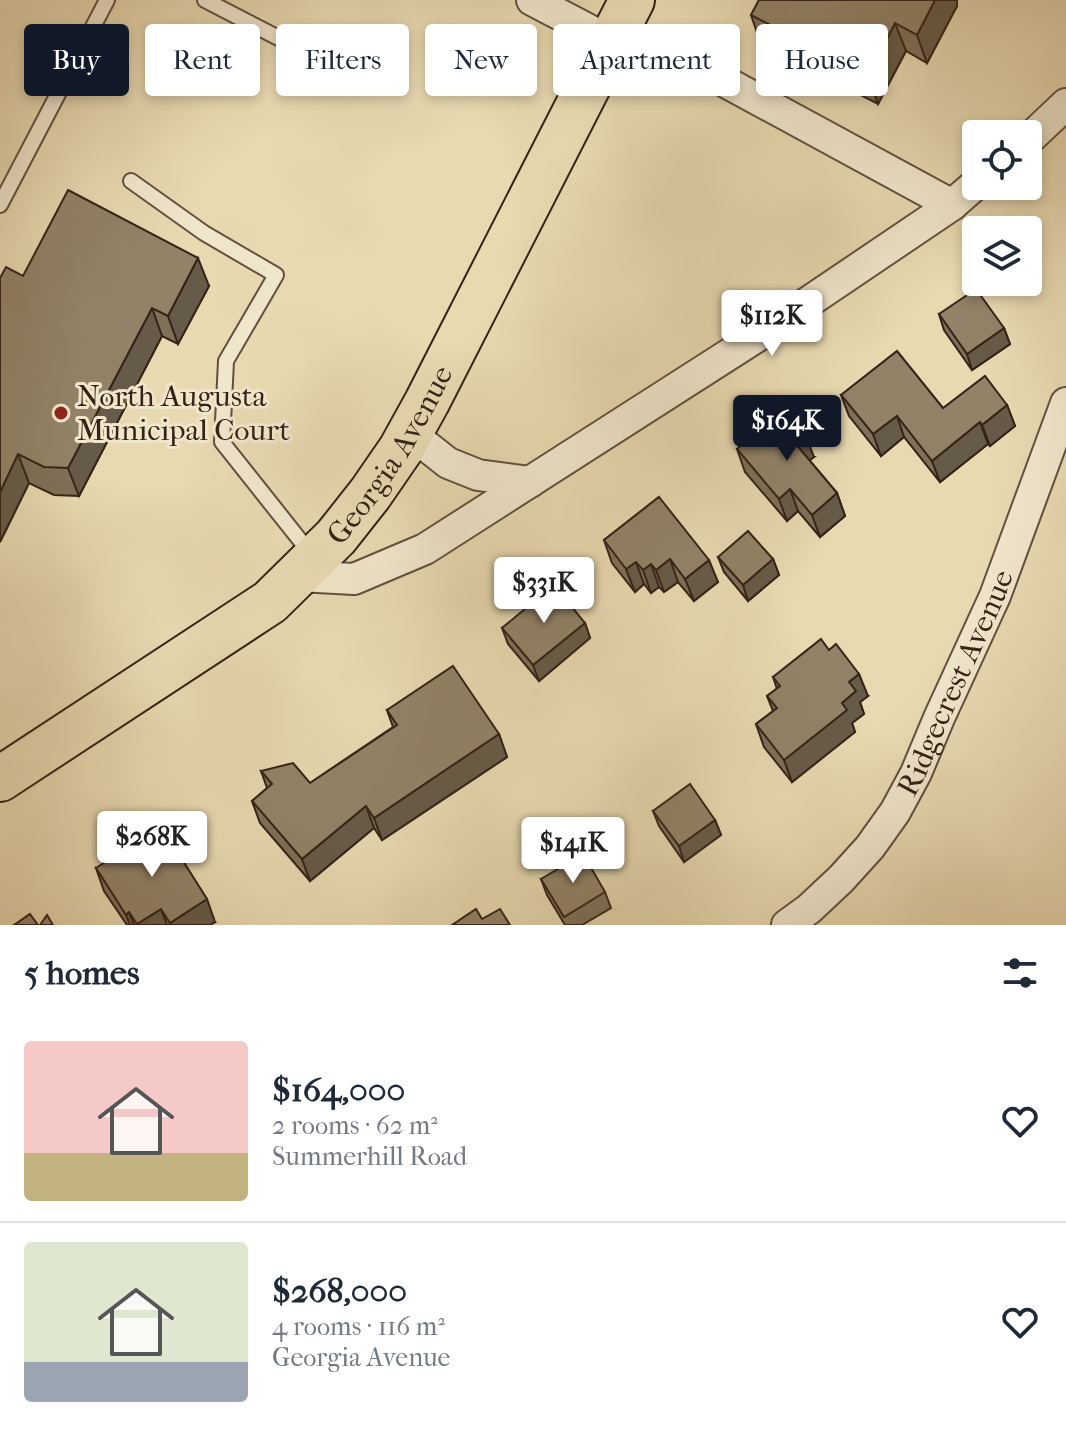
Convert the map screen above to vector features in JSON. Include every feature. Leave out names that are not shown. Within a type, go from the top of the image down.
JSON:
[{"type":"main road","name":"Georgia Avenue","points":[[621,24],[632,0]]},
{"type":"main road","name":"Georgia Avenue","points":[[0,779],[270,602],[336,537],[370,494],[410,433],[584,96]]},
{"type":"street","points":[[532,0],[578,24]]},
{"type":"street","points":[[740,90],[952,205]]},
{"type":"street","points":[[1042,127],[1066,104]]},
{"type":"street","points":[[307,568],[354,579],[425,549],[764,332],[962,196]]},
{"type":"street","name":"Ridgecrest Avenue","points":[[787,925],[841,879],[870,847],[895,812],[916,773],[995,596],[1066,403]]},
{"type":"street","points":[[410,433],[457,467],[478,475],[530,482]]},
{"type":"lane","points":[[0,205],[107,0]]},
{"type":"lane","points":[[205,0],[222,4],[276,35]]},
{"type":"lane","points":[[131,181],[204,233],[276,275],[226,361],[222,442],[307,568]]},
{"type":"building","points":[[759,0],[935,0],[917,35],[895,23],[888,37],[888,24],[768,24],[751,15]]},
{"type":"building","name":"North Augusta Municipal Court","points":[[68,190],[198,258],[168,316],[152,308],[68,468],[44,467],[18,454],[0,492],[0,278],[6,267],[23,276]]},
{"type":"building","points":[[966,296],[981,296],[1004,328],[967,354],[939,314]]},
{"type":"building","points":[[897,351],[943,408],[985,376],[1007,405],[982,425],[980,422],[932,461],[897,416],[873,434],[841,395]]},
{"type":"building","points":[[785,410],[805,434],[795,443],[837,493],[812,515],[790,489],[779,499],[737,449]]},
{"type":"building","points":[[659,497],[709,560],[685,579],[670,559],[656,570],[651,564],[643,570],[636,562],[626,569],[604,540]]},
{"type":"building","points":[[748,531],[773,559],[743,585],[718,557]]},
{"type":"building","points":[[554,585],[585,623],[533,665],[502,628]]},
{"type":"building","points":[[821,639],[829,650],[836,644],[859,674],[849,682],[856,691],[842,703],[847,710],[784,760],[756,724],[777,708],[767,696],[780,686],[773,677]]},
{"type":"building","points":[[453,666],[499,734],[374,818],[366,806],[302,859],[252,801],[272,784],[261,771],[293,763],[310,783],[397,725],[387,710]]},
{"type":"building","points":[[690,784],[715,820],[679,846],[653,811]]},
{"type":"building","points":[[161,826],[207,899],[170,923],[161,909],[137,924],[129,912],[126,915],[96,868]]},
{"type":"building","points":[[583,854],[605,892],[564,917],[541,879]]},
{"type":"building","points":[[476,909],[482,919],[500,909],[510,925],[452,925]]},
{"type":"building","points":[[30,914],[38,925],[14,925]]},
{"type":"building","points":[[47,915],[53,925],[40,925]]},
{"type":"place","name":"North Augusta Municipal Court","points":[[61,413]]}]
